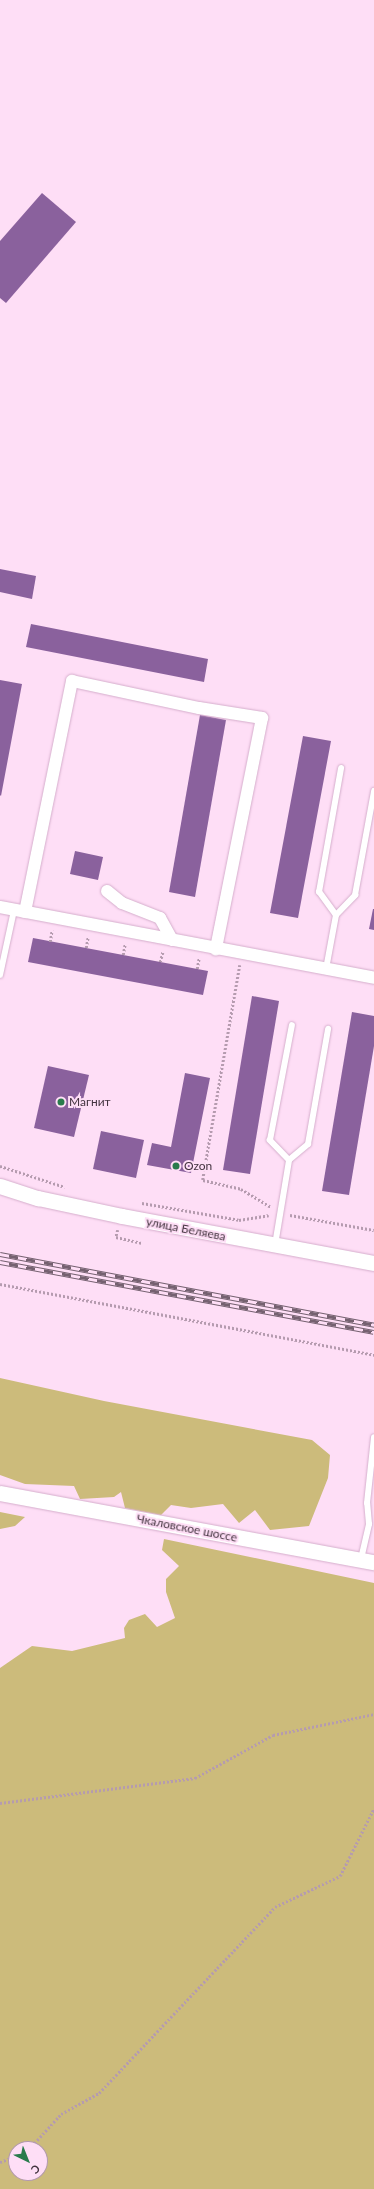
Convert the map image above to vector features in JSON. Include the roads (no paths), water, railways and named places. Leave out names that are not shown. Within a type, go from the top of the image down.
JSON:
[{"type":"street","points":[[20,911],[72,681],[199,708],[262,718],[216,948]]},
{"type":"street","points":[[107,891],[122,902],[160,918],[172,940]]},
{"type":"street","points":[[0,907],[374,978]]},
{"type":"street","name":"улица Беляева","points":[[0,1186],[38,1198],[122,1216],[275,1246],[374,1263]]},
{"type":"street","name":"Чкаловское шоссе","points":[[0,1493],[367,1561]]},
{"type":"lane","points":[[336,915],[319,892],[341,768]]},
{"type":"lane","points":[[326,969],[336,915],[354,895],[374,791]]},
{"type":"lane","points":[[0,975],[20,911]]},
{"type":"lane","points":[[289,1160],[270,1140],[292,1025]]},
{"type":"lane","points":[[275,1246],[289,1160],[308,1144],[328,1029]]},
{"type":"lane","points":[[367,1561],[369,1524],[367,1504],[374,1437]]},
{"type":"railway","points":[[0,1254],[374,1325]]},
{"type":"railway","points":[[0,1262],[374,1332]]},
{"type":"place","name":"Магнит","points":[[61,1102]]},
{"type":"place","name":"Ozon","points":[[176,1166]]}]
